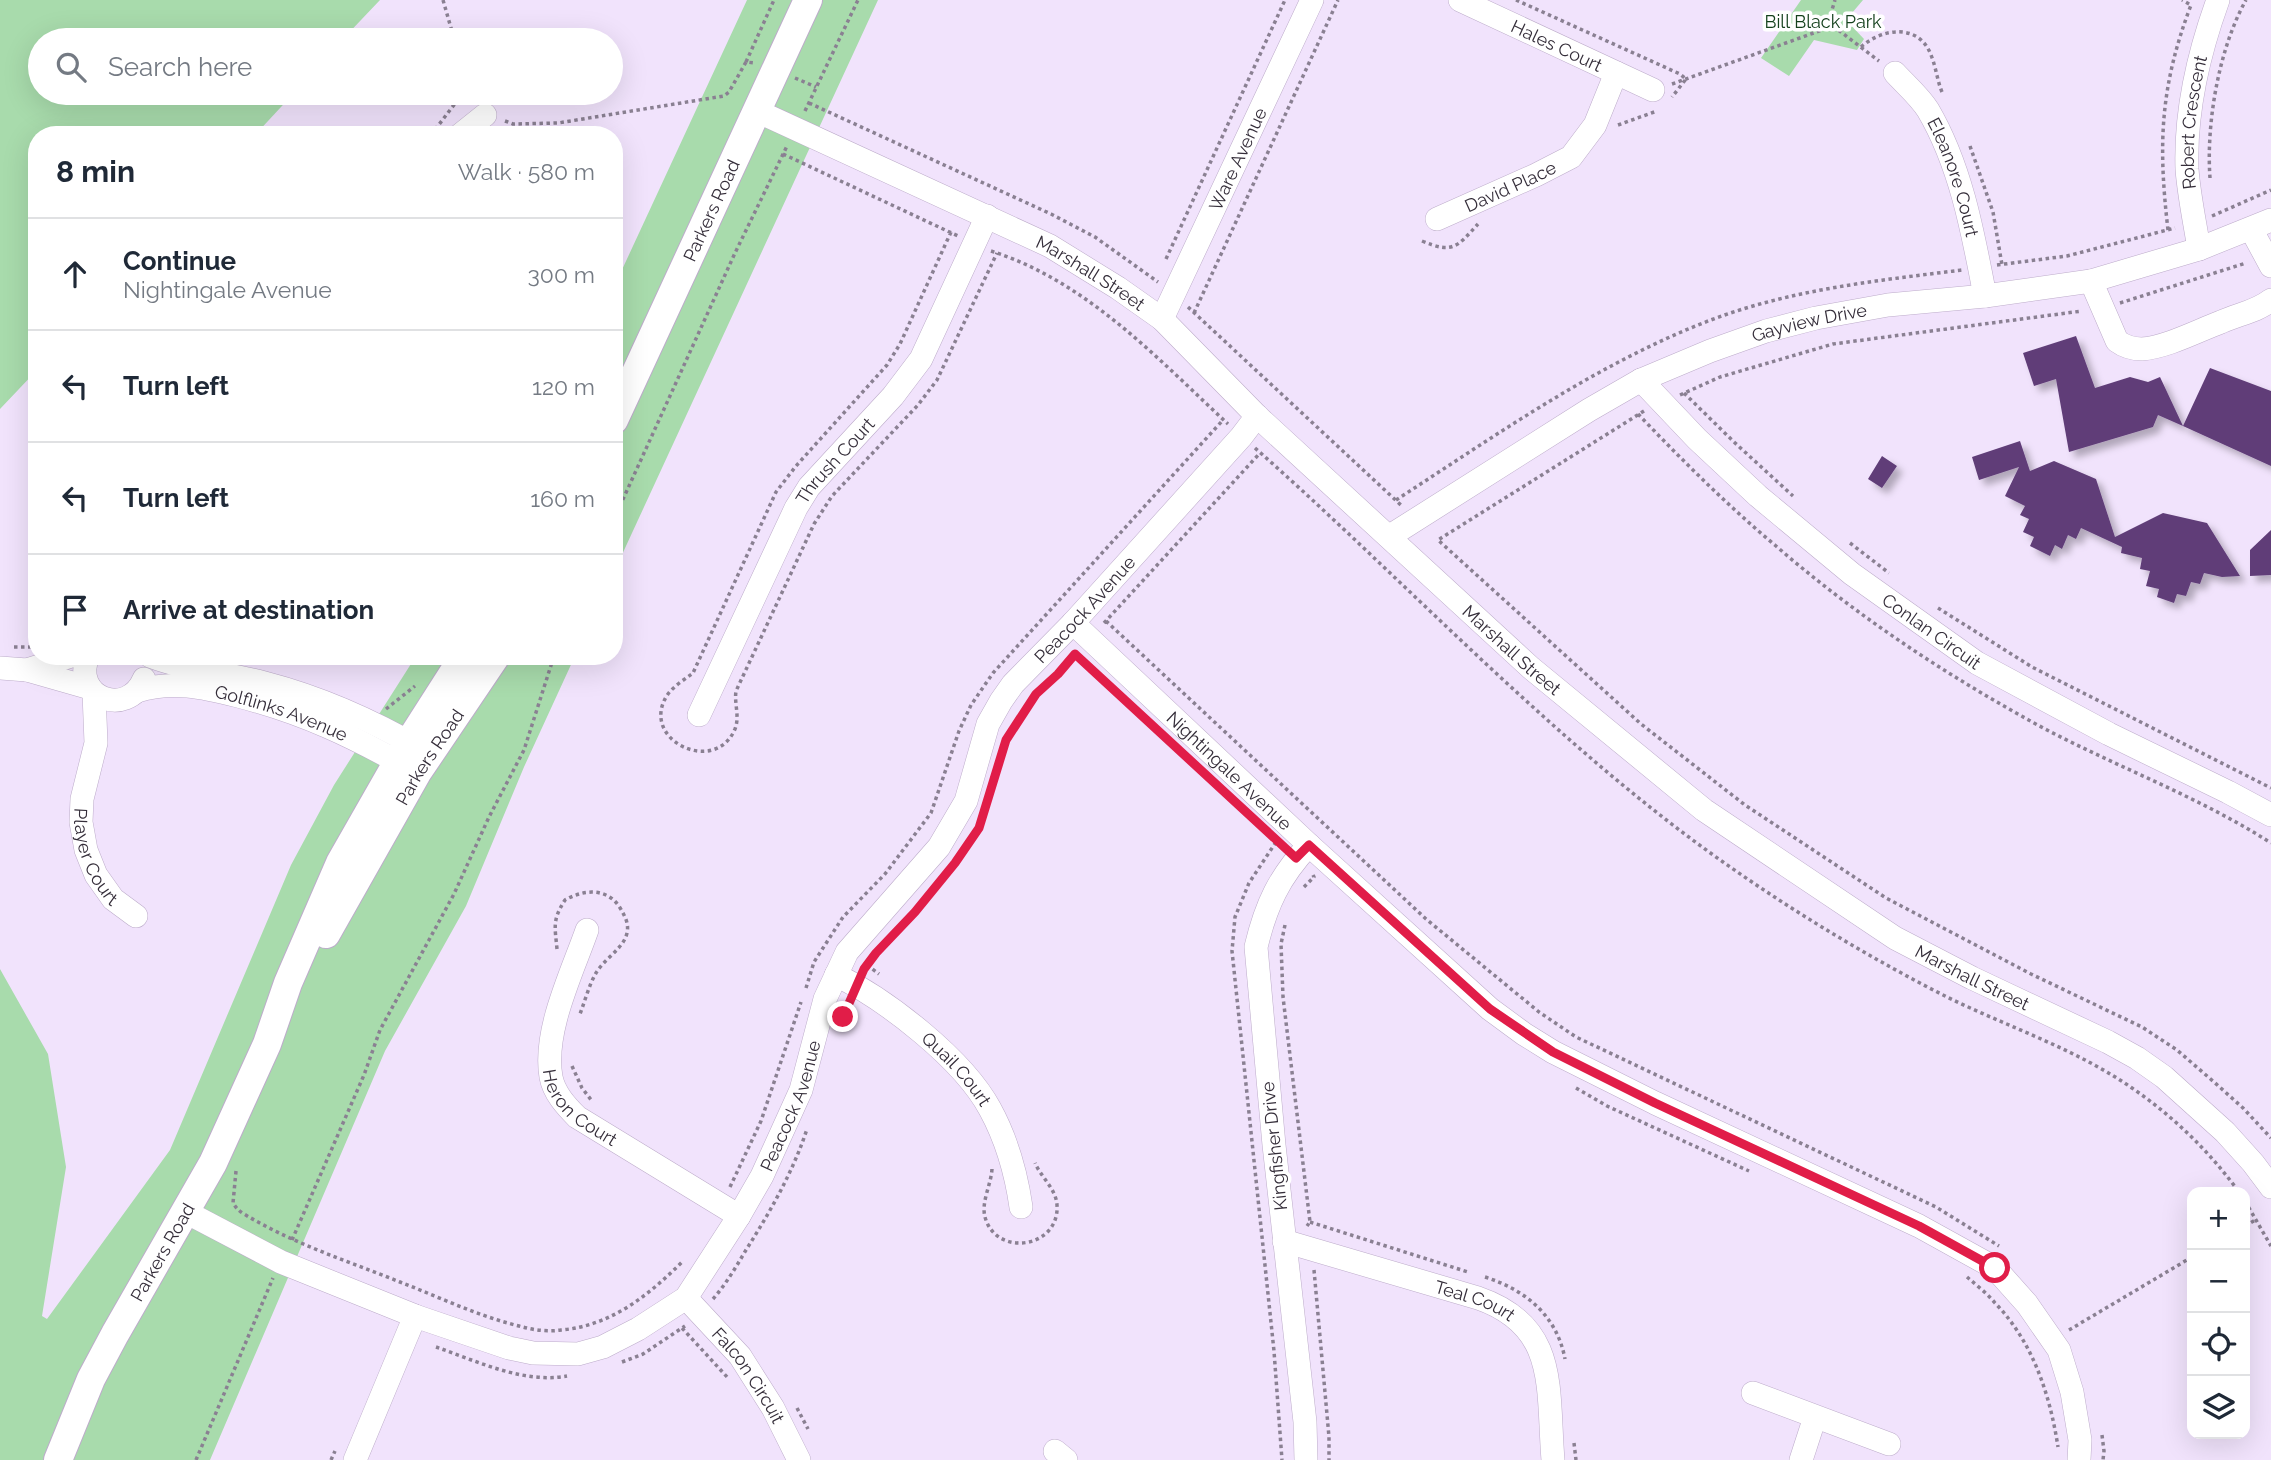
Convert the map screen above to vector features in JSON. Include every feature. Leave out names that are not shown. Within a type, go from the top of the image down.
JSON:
[{"type":"main road","name":"Parkers Road","points":[[623,401],[808,0]]},
{"type":"main road","name":"Parkers Road","points":[[58,1460],[91,1379],[213,1163],[267,1044],[459,665]]},
{"type":"main road","name":"Parkers Road","points":[[413,757],[489,665]]},
{"type":"street","name":"Ware Avenue","points":[[1162,319],[1312,0]]},
{"type":"street","name":"Hales Court","points":[[1460,0],[1653,90]]},
{"type":"street","name":"Robert Crescent","points":[[2199,249],[2187,170],[2188,117],[2196,71],[2218,0]]},
{"type":"street","name":"David Place","points":[[1437,219],[1536,176],[1571,157],[1595,125],[1616,73]]},
{"type":"street","name":"Eleanore Court","points":[[1895,73],[1927,108],[1946,149],[1968,211],[1985,296]]},
{"type":"street","name":"Marshall Street","points":[[757,111],[1050,246],[1162,319],[1257,416],[1531,668],[1704,810],[1895,938],[2137,1058],[2164,1077],[2225,1132],[2271,1187]]},
{"type":"street","points":[[471,126],[485,115]]},
{"type":"street","name":"Thrush Court","points":[[699,715],[796,508],[809,487],[894,396],[921,359],[987,216]]},
{"type":"street","name":"Gayview Drive","points":[[1390,536],[1641,380],[1766,331],[1816,318],[1888,305],[1985,296],[2091,281],[2199,249],[2261,225]]},
{"type":"street","points":[[2261,225],[2269,261]]},
{"type":"street","points":[[2091,281],[2117,341],[2125,347],[2145,349],[2194,334],[2257,309],[2271,300]]},
{"type":"street","name":"Conlan Circuit","points":[[1641,380],[1697,439],[1758,496],[1852,574],[1977,663],[2109,734],[2271,815]]},
{"type":"street","name":"Peacock Avenue","points":[[186,1212],[411,1326],[533,1353],[578,1354],[689,1313],[729,1197],[762,1176],[801,1090],[825,999],[847,952],[939,847],[966,801],[988,724],[1001,701],[1013,684],[1082,630],[1257,416]]},
{"type":"street","name":"Nightingale Avenue","points":[[1082,630],[1303,852],[1490,1009],[1553,1052],[1655,1103],[1919,1226],[1995,1268],[2027,1304],[2059,1350],[2072,1392],[2080,1440],[2079,1460]]},
{"type":"street","points":[[27,670],[43,665]]},
{"type":"street","name":"Player Court","points":[[85,665],[85,678],[92,690],[96,743],[82,799],[81,822],[86,850],[96,875],[113,899],[136,916]]},
{"type":"street","points":[[132,695],[143,682],[143,665]]},
{"type":"street","name":"Golflinks Avenue","points":[[174,665],[229,674],[302,695],[370,721],[413,757]]},
{"type":"street","points":[[0,668],[27,670],[92,690]]},
{"type":"street","name":"Golflinks Avenue","points":[[92,690],[103,699],[115,701],[154,686],[187,685],[259,701],[413,757]]},
{"type":"street","name":"Player Court","points":[[96,743],[132,695]]},
{"type":"street","name":"Kingfisher Drive","points":[[1303,852],[1274,891],[1263,917],[1256,947],[1284,1241],[1305,1422],[1306,1460]]},
{"type":"street","name":"Heron Court","points":[[587,930],[554,1025],[550,1051],[551,1078],[561,1101],[577,1117],[729,1197]]},
{"type":"street","name":"Quail Court","points":[[836,975],[858,986],[909,1023],[958,1066],[989,1107],[1006,1143],[1016,1173],[1021,1207]]},
{"type":"street","name":"Teal Court","points":[[1284,1241],[1478,1297],[1502,1306],[1523,1322],[1536,1339],[1544,1363],[1553,1460]]},
{"type":"street","name":"Falcon Circuit","points":[[689,1313],[740,1356],[773,1408],[799,1460]]},
{"type":"street","points":[[355,1460],[411,1326]]},
{"type":"street","points":[[1753,1393],[1889,1444]]},
{"type":"street","points":[[1801,1460],[1815,1417]]},
{"type":"path","points":[[443,0],[451,28]]},
{"type":"path","points":[[485,115],[513,124],[558,123],[724,96],[746,62],[774,0]]},
{"type":"path","points":[[623,499],[735,253],[858,0]]},
{"type":"path","points":[[1161,268],[1285,0]]},
{"type":"path","points":[[1194,313],[1338,0]]},
{"type":"path","points":[[1835,0],[1831,13],[1833,26],[1895,73]]},
{"type":"path","points":[[2211,186],[2209,166],[2214,102],[2225,50],[2246,0]]},
{"type":"path","points":[[1653,90],[1833,26]]},
{"type":"path","points":[[746,62],[776,70],[816,87]]},
{"type":"path","points":[[437,126],[454,105]]},
{"type":"path","points":[[2214,205],[2217,214]]},
{"type":"path","points":[[2269,261],[2102,309],[1833,344],[1720,377],[1625,422],[1438,540],[1641,724],[1745,805],[1886,898],[2031,974],[2143,1027],[2177,1050],[2214,1082],[2243,1108],[2271,1139]]},
{"type":"path","points":[[1684,393],[1734,443],[1795,497]]},
{"type":"path","points":[[806,989],[814,962],[843,917],[885,874],[932,813],[971,705],[993,673],[1223,420]]},
{"type":"path","points":[[1006,740],[1036,694],[1058,674],[1082,630],[1106,621],[1260,453]]},
{"type":"path","points":[[1845,540],[1896,578]]},
{"type":"path","points":[[1938,608],[2032,667],[2271,788]]},
{"type":"path","points":[[1106,621],[1426,919],[1539,1012],[1576,1037],[1936,1207],[2004,1250]]},
{"type":"path","points":[[11,647],[28,647]]},
{"type":"path","points":[[196,1460],[364,1075],[380,1030],[454,894],[489,817],[524,750],[551,665]]},
{"type":"path","points":[[383,709],[387,709],[415,687]]},
{"type":"path","points":[[839,1030],[864,969],[915,912],[963,851],[979,828],[987,803]]},
{"type":"path","points":[[1282,1460],[1274,1352],[1232,951],[1236,917],[1249,883],[1277,841],[1303,852],[1314,877],[1299,894]]},
{"type":"path","points":[[555,960],[557,951],[554,924],[557,912],[565,900],[591,892],[609,896],[618,904],[628,922],[626,937],[622,945],[596,972],[578,1020]]},
{"type":"path","points":[[1286,922],[1281,944],[1283,997],[1310,1222],[1304,1232],[1310,1247]]},
{"type":"path","points":[[729,1197],[761,1121],[801,1002]]},
{"type":"path","points":[[572,1057],[575,1076],[582,1088],[603,1108]]},
{"type":"path","points":[[621,1362],[643,1354],[689,1313],[722,1289],[790,1174],[811,1117]]},
{"type":"path","points":[[237,1165],[233,1203],[242,1213],[292,1239],[519,1326],[551,1331],[586,1326],[625,1310],[650,1292],[685,1260]]},
{"type":"path","points":[[2250,1208],[2271,1247]]},
{"type":"path","points":[[2250,1223],[2257,1219]]},
{"type":"path","points":[[2074,1338],[2069,1330],[2187,1260]]},
{"type":"path","points":[[1326,1271],[1314,1268],[1329,1460]]},
{"type":"path","points":[[689,1313],[729,1380]]},
{"type":"path","points":[[411,1326],[516,1374],[568,1376]]},
{"type":"path","points":[[2100,1426],[2103,1460]]},
{"type":"green space","points":[[0,0],[380,0],[353,28],[28,28],[28,105],[283,105],[263,126],[28,126],[28,379],[0,409]]},
{"type":"green space","points":[[747,0],[878,0],[623,552],[623,268]]},
{"type":"green space","name":"Bill Black Park","points":[[1801,0],[1863,0],[1846,20],[1864,39],[1857,50],[1814,40],[1789,76],[1761,58]]},
{"type":"green space","points":[[410,665],[571,665],[524,767],[466,906],[385,1051],[210,1460],[0,1460],[0,969],[48,1054],[66,1167],[42,1316],[47,1319],[170,1150],[291,865],[334,785]]},
{"type":"building","points":[[2076,336],[2095,388],[2130,377],[2148,382],[2160,377],[2183,426],[2158,415],[2153,427],[2069,452],[2056,379],[2034,386],[2023,353]]},
{"type":"building","points":[[2210,368],[2271,391],[2271,466],[2183,426]]},
{"type":"building","points":[[2020,441],[2030,471],[2054,461],[2096,479],[2115,537],[2163,513],[2207,523],[2240,576],[2222,577],[2204,573],[2200,584],[2191,582],[2186,596],[2177,594],[2174,603],[2157,597],[2159,589],[2146,586],[2150,571],[2140,569],[2142,558],[2121,553],[2122,547],[2081,528],[2076,539],[2068,535],[2062,549],[2055,545],[2050,556],[2030,546],[2034,537],[2023,532],[2029,519],[2020,515],[2025,506],[2005,496],[2019,467],[1979,480],[1972,457]]},
{"type":"building","points":[[1882,456],[1897,466],[1882,488],[1868,479]]},
{"type":"building","points":[[2271,530],[2271,575],[2250,576],[2250,550]]},
{"type":"route","points":[[843,1017],[864,969],[955,863],[979,828],[1006,740],[1036,694],[1075,654],[1296,858],[1309,845],[1490,1009],[1524,1034],[1553,1052],[1655,1103],[1919,1226],[1995,1268]]}]
